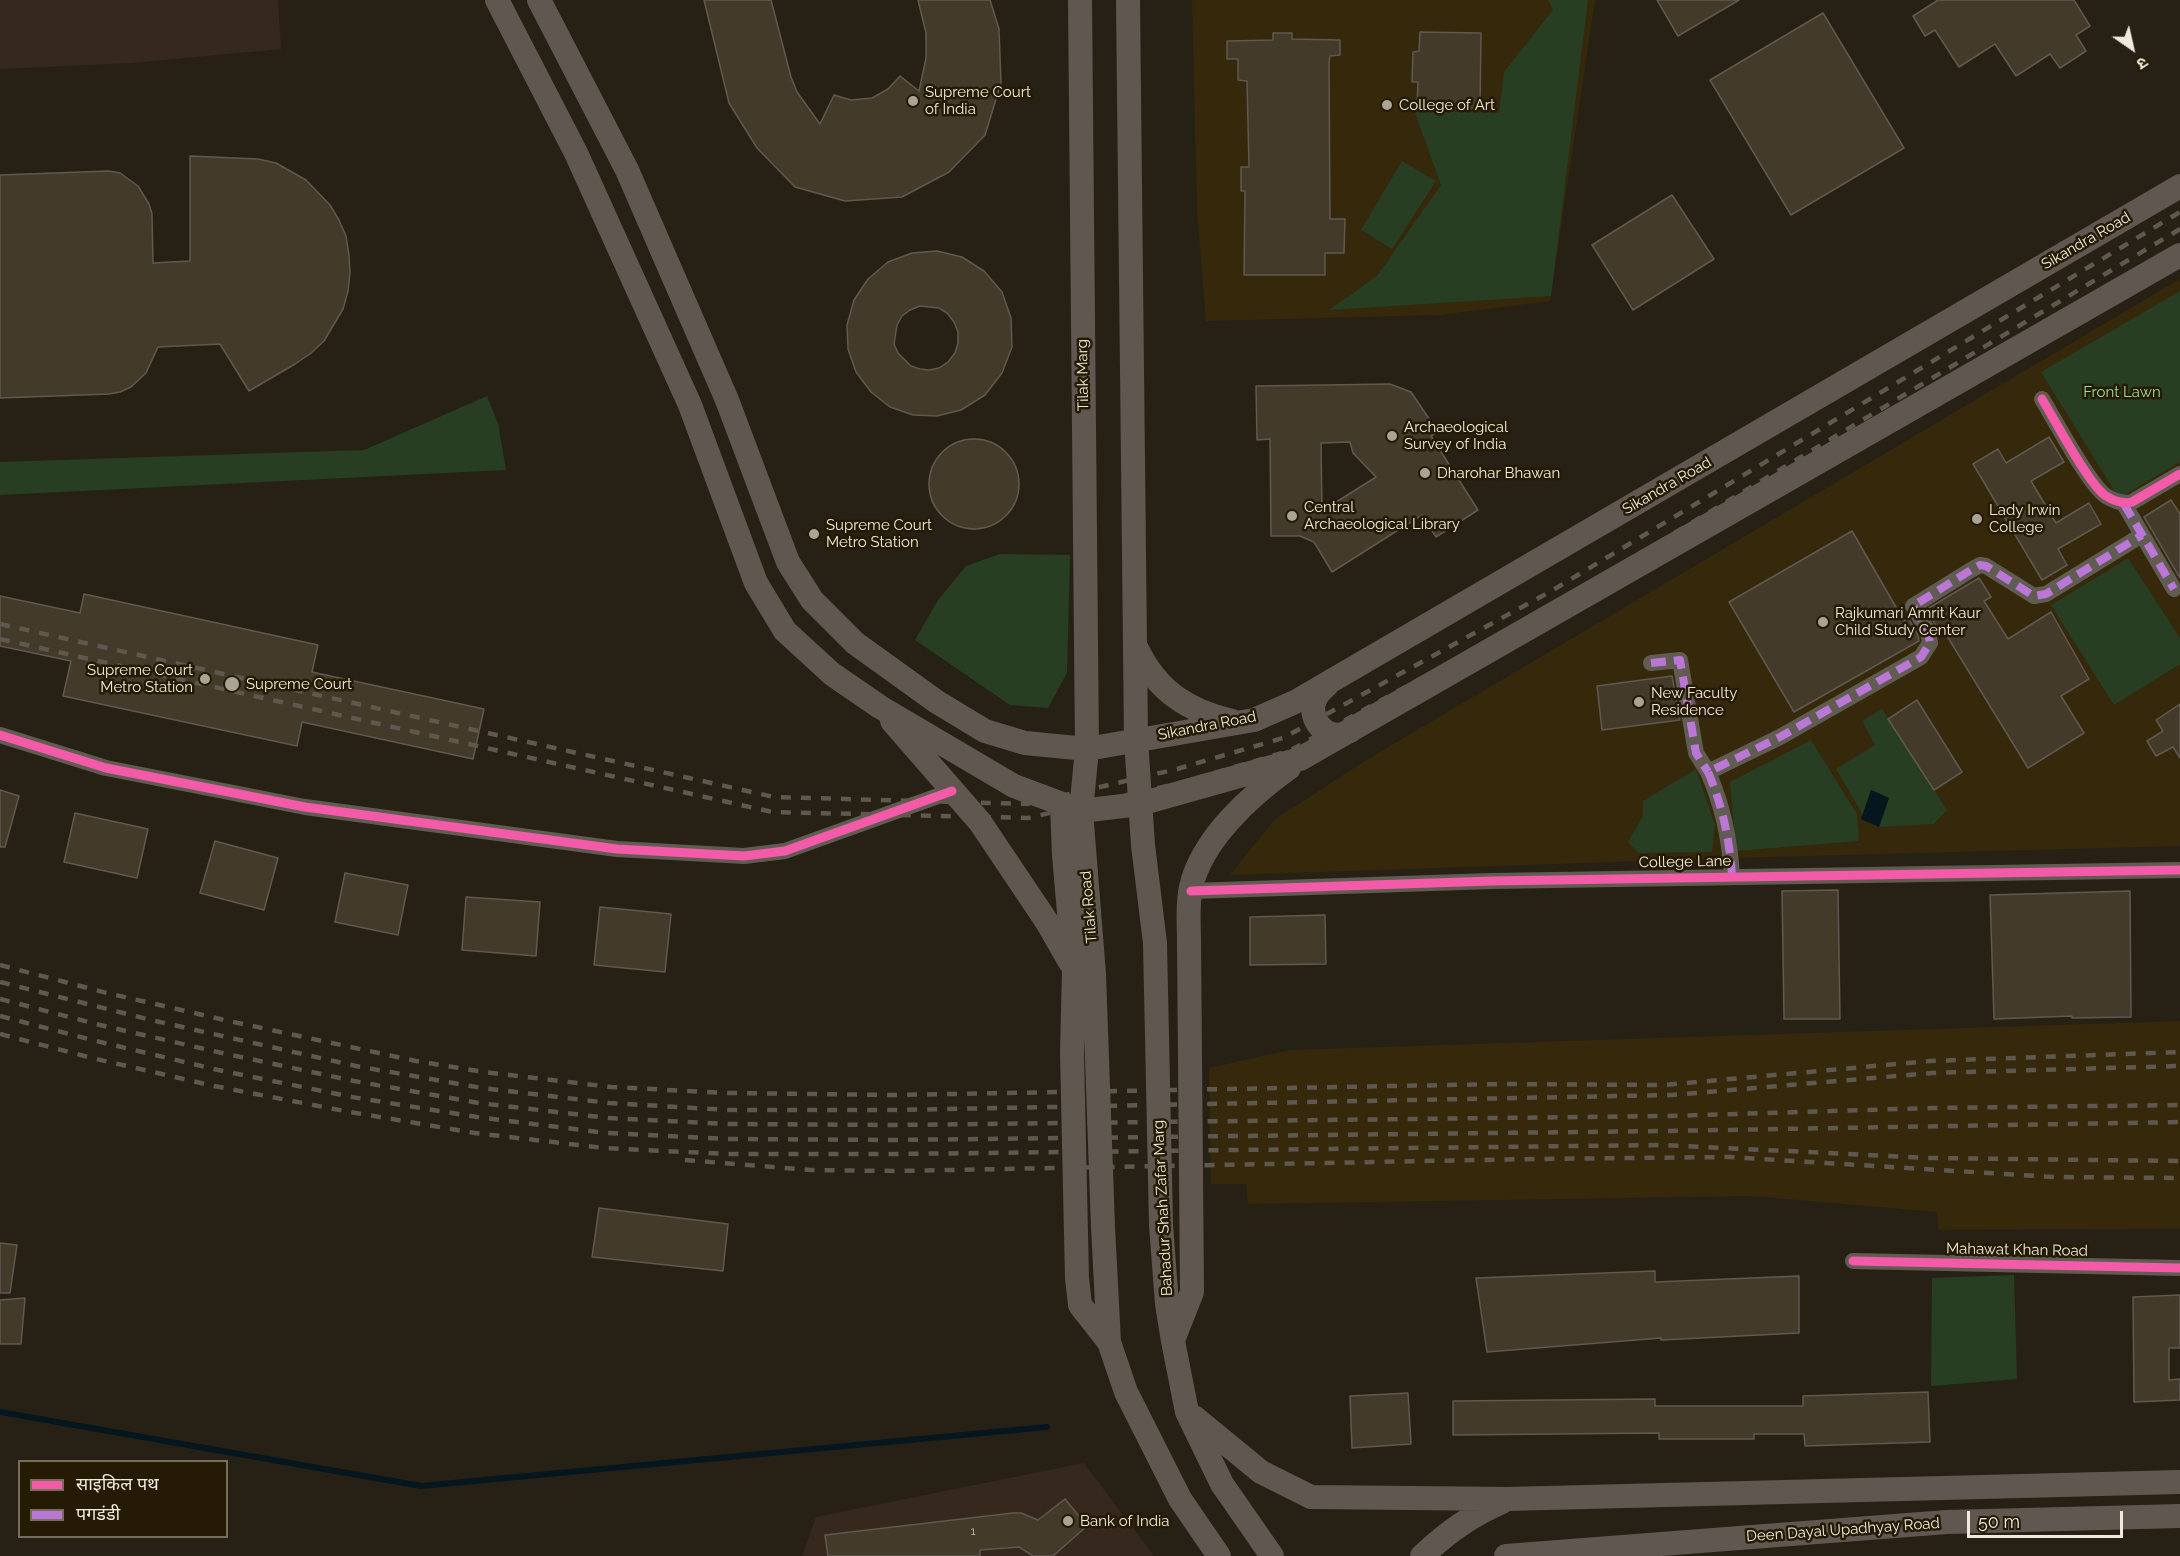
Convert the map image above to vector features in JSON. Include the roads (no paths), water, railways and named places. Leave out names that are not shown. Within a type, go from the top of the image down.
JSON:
[{"type":"main road","points":[[497,0],[576,153],[685,394],[756,583],[785,631],[832,674],[880,707],[1014,786],[1071,808],[1140,804],[1300,759]]},
{"type":"main road","name":"Sikandra Road","points":[[539,0],[627,170],[727,400],[788,562],[812,600],[858,645],[937,702],[986,731],[1025,743],[1087,749],[1254,720],[1295,702],[2180,186]]},
{"type":"main road","name":"Tilak Marg","points":[[1071,808],[1087,749],[1080,0]]},
{"type":"main road","points":[[1128,0],[1136,739],[1140,804],[1155,943],[1189,942]]},
{"type":"main road","points":[[1173,1341],[1192,1292],[1189,942],[1191,891],[1194,878],[1208,850],[1226,825],[1271,781],[1300,759],[2180,255]]},
{"type":"main road","points":[[832,674],[858,645]]},
{"type":"main road","points":[[1136,647],[1148,670],[1175,697],[1209,716],[1240,723]]},
{"type":"main road","points":[[1327,685],[1317,696],[1313,707],[1314,718],[1319,727],[1327,732],[1338,735],[1350,731]]},
{"type":"main road","points":[[880,707],[980,822],[1047,922],[1074,970]]},
{"type":"main road","points":[[1071,808],[1064,855],[1074,970],[1072,1053],[1077,1278],[1080,1305],[1109,1342],[1126,1392],[1180,1499],[1219,1556]]},
{"type":"main road","name":"Tilak Road","points":[[1071,808],[1095,1002],[1109,1342]]},
{"type":"main road","name":"Bahadur Shah Zafar Marg","points":[[1155,943],[1161,1225],[1167,1304],[1173,1341],[1187,1412],[1222,1484],[1272,1556]]},
{"type":"main road","points":[[1187,1412],[1261,1472],[1311,1497],[1507,1499],[2180,1482]]},
{"type":"main road","points":[[1422,1556],[1448,1532],[1477,1513],[1507,1499]]},
{"type":"main road","name":"Deen Dayal Upadhyay Road","points":[[1506,1556],[1947,1522],[2180,1516]]},
{"type":"street","points":[[2042,399],[2092,482],[2105,496],[2124,504],[2132,502],[2180,475]]},
{"type":"street","points":[[2124,504],[2174,589]]},
{"type":"street","points":[[1708,772],[1780,737],[1921,657],[1930,643],[1928,631],[1913,606],[1980,565],[1986,566],[2034,596],[2046,594],[2142,535]]},
{"type":"street","points":[[1650,663],[1680,660],[1696,753],[1708,772],[1725,823],[1732,876]]},
{"type":"street","points":[[0,735],[106,768],[305,807],[617,849],[698,854],[744,856],[785,851],[952,791]]},
{"type":"street","name":"College Lane","points":[[1191,891],[1492,881],[2180,870]]},
{"type":"street","name":"Mahawat Khan Road","points":[[1852,1261],[2180,1268]]},
{"type":"water","points":[[1871,790],[1889,798],[1879,827],[1861,819]]},
{"type":"waterway","points":[[0,1412],[421,1486],[1047,1427]]},
{"type":"railway","points":[[0,624],[774,797],[1027,804],[1177,769],[1283,738],[1553,590],[2180,212]]},
{"type":"railway","points":[[0,639],[772,812],[1028,818],[1180,783],[1289,751],[1560,602],[2180,229]]},
{"type":"railway","points":[[0,965],[107,993],[416,1061],[484,1072],[611,1087],[728,1093],[896,1095],[1504,1084],[1664,1085],[1930,1061],[2180,1052]]},
{"type":"railway","points":[[0,982],[151,1020],[356,1066],[482,1088],[609,1103],[728,1110],[896,1110],[1672,1095],[1932,1073],[2180,1066]]},
{"type":"railway","points":[[0,999],[222,1053],[354,1081],[479,1103],[608,1118],[728,1124],[896,1125],[1668,1116],[1932,1108],[2180,1105]]},
{"type":"railway","points":[[0,1016],[218,1070],[352,1097],[477,1117],[606,1133],[727,1139],[895,1140],[1666,1131],[2180,1122]]},
{"type":"railway","points":[[0,1034],[214,1086],[350,1112],[475,1133],[604,1148],[727,1154],[896,1154],[1663,1145],[1930,1158],[2180,1161]]},
{"type":"railway","points":[[685,1160],[811,1170],[896,1171],[1729,1157],[2053,1177],[2180,1178]]},
{"type":"place","name":"Supreme Court of India","points":[[913,101]]},
{"type":"place","name":"College of Art","points":[[1387,105]]},
{"type":"place","name":"Archaeological Survey of India","points":[[1392,436]]},
{"type":"place","name":"Dharohar Bhawan","points":[[1425,473]]},
{"type":"place","name":"Central Archaeological Library","points":[[1292,516]]},
{"type":"place","name":"Lady Irwin College","points":[[1977,519]]},
{"type":"place","name":"Supreme Court‌ Metro Station","points":[[814,534]]},
{"type":"place","name":"Rajkumari Amrit Kaur Child Study Center","points":[[1823,622]]},
{"type":"place","name":"Supreme Court Metro Station","points":[[205,679]]},
{"type":"place","name":"Supreme Court","points":[[232,684]]},
{"type":"place","name":"New Faculty Residence","points":[[1639,702]]},
{"type":"place","name":"Bank of India","points":[[1068,1521]]},
{"type":"park label","name":"Front Lawn","points":[[2122,392]]}]
